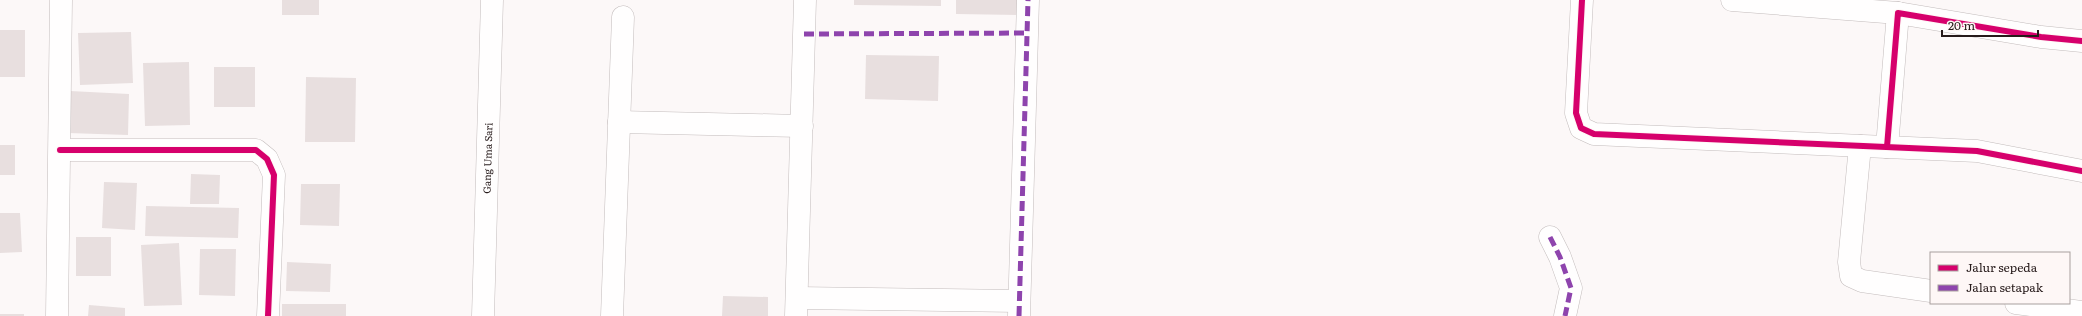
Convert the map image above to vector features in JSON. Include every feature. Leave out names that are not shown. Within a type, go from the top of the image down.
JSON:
[{"type":"street","points":[[57,316],[61,0]]},
{"type":"street","name":"Gang Uma Sari","points":[[484,316],[492,0]]},
{"type":"street","points":[[805,0],[797,307],[1019,309],[1028,0]]},
{"type":"street","points":[[1582,0],[1576,113],[1581,128],[1594,134],[1977,151],[2082,171]]},
{"type":"street","points":[[1732,0],[1898,13],[2041,36],[2082,41]]},
{"type":"street","points":[[1887,147],[1898,13]]},
{"type":"street","points":[[612,316],[623,17]]},
{"type":"street","points":[[619,122],[802,126]]},
{"type":"street","points":[[1860,146],[1849,262],[1851,276],[1862,281],[1930,291]]},
{"type":"street","points":[[60,150],[256,150],[267,159],[274,175],[268,316]]},
{"type":"street","points":[[1550,237],[1560,257],[1571,288],[1565,316]]},
{"type":"street","points":[[2023,304],[2082,312]]},
{"type":"building","points":[[282,0],[319,0],[319,15],[282,15]]},
{"type":"building","points":[[854,0],[941,0],[941,6],[854,5]]},
{"type":"building","points":[[956,0],[1025,0],[1025,15],[956,14]]},
{"type":"building","points":[[0,30],[25,30],[25,77],[0,77]]},
{"type":"building","points":[[131,32],[133,83],[80,85],[78,33]]},
{"type":"building","points":[[866,55],[939,56],[938,101],[865,99]]},
{"type":"building","points":[[189,62],[190,125],[145,126],[143,63]]},
{"type":"building","points":[[214,67],[255,67],[255,107],[214,107]]},
{"type":"building","points":[[306,77],[356,78],[355,142],[305,142]]},
{"type":"building","points":[[70,91],[129,94],[128,135],[68,133]]},
{"type":"building","points":[[0,145],[15,145],[15,175],[0,175]]},
{"type":"building","points":[[191,174],[220,175],[219,204],[190,204]]},
{"type":"building","points":[[104,182],[137,183],[135,230],[102,228]]},
{"type":"building","points":[[301,184],[340,184],[339,226],[300,225]]},
{"type":"building","points":[[146,206],[239,208],[238,238],[145,236]]},
{"type":"building","points":[[0,213],[20,213],[22,252],[0,253]]},
{"type":"building","points":[[76,237],[111,237],[111,276],[76,276]]},
{"type":"building","points":[[179,243],[182,305],[144,306],[141,245]]},
{"type":"building","points":[[200,249],[236,249],[235,296],[199,295]]},
{"type":"building","points":[[287,262],[331,264],[330,292],[286,291]]},
{"type":"building","points":[[723,296],[768,297],[768,316],[722,316]]},
{"type":"building","points":[[282,304],[346,304],[346,316],[282,316]]},
{"type":"building","points":[[89,305],[125,308],[125,316],[88,316]]},
{"type":"building","points":[[0,314],[24,314],[24,316],[0,316]]},
{"type":"marked path","points":[[1019,316],[1028,0]]},
{"type":"marked path","points":[[804,34],[1028,33]]},
{"type":"marked path","points":[[1550,237],[1560,257],[1571,288],[1565,316]]},
{"type":"cycle path","points":[[1582,0],[1576,113],[1581,128],[1594,134],[1977,151],[2082,171]]},
{"type":"cycle path","points":[[1887,147],[1898,13],[2041,37],[2082,41]]},
{"type":"cycle path","points":[[60,150],[256,150],[267,159],[274,175],[268,316]]}]
